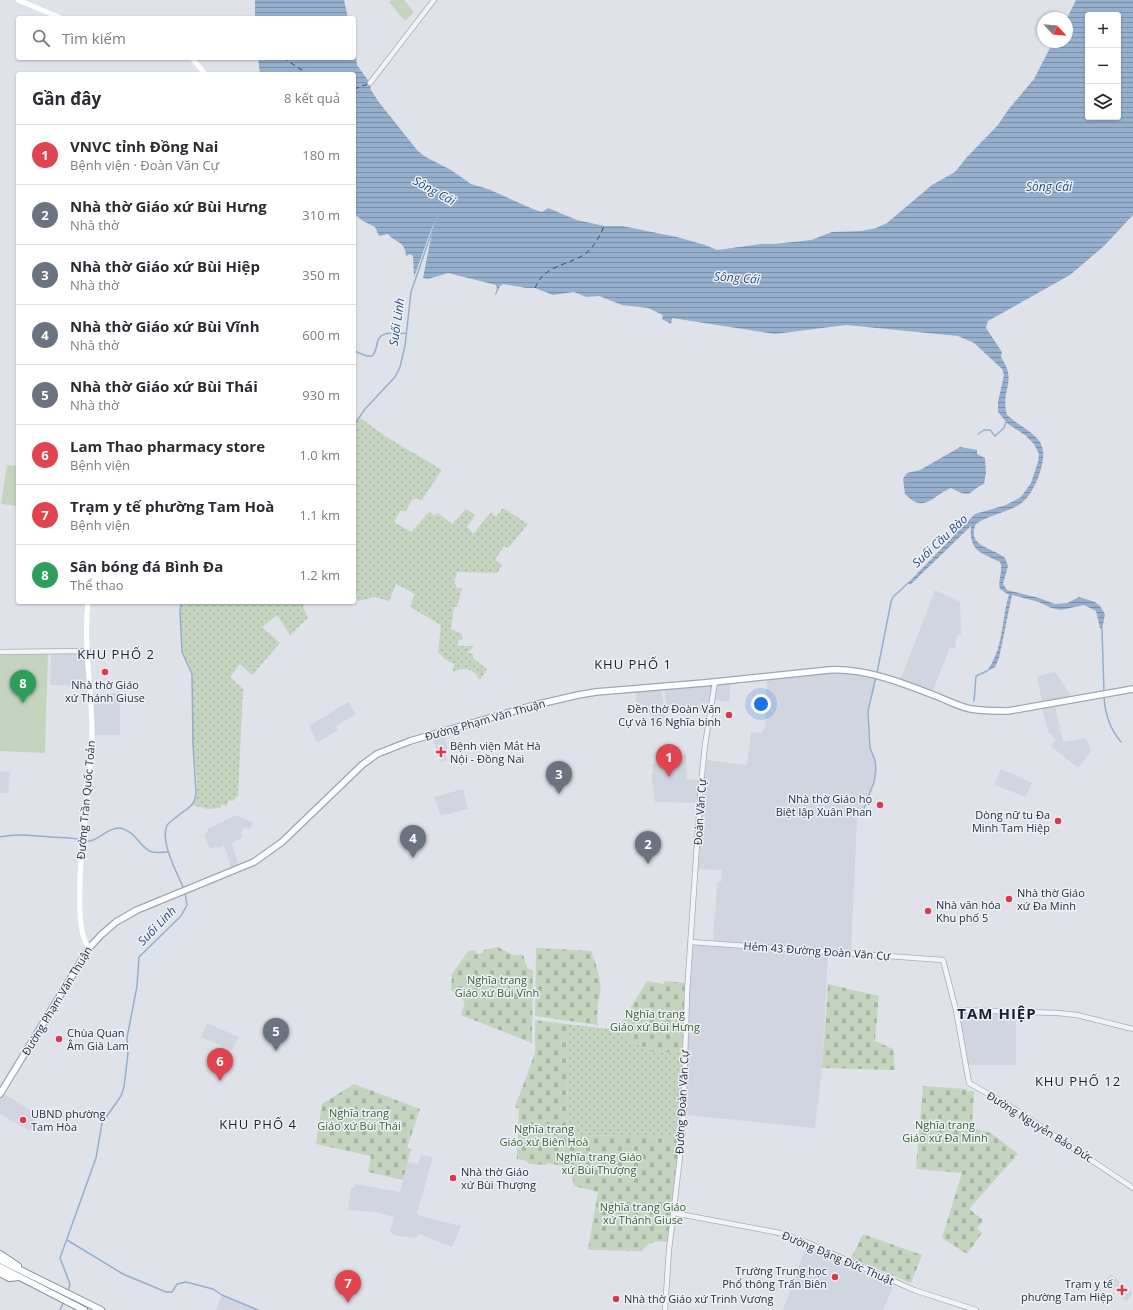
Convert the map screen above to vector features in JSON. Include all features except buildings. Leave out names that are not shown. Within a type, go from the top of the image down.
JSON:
[{"type":"highway","points":[[0,1254],[16,1264],[20,1274]]},
{"type":"highway","points":[[0,1260],[56,1296],[84,1310]]},
{"type":"highway","points":[[0,1267],[60,1289],[101,1310]]},
{"type":"highway","points":[[0,1273],[9,1278],[20,1274]]},
{"type":"main road","points":[[18,0],[56,16]]},
{"type":"main road","points":[[194,60],[203,72]]},
{"type":"main road","name":"Đường Trần Quốc Toản","points":[[88,604],[88,651],[92,731],[83,841],[80,911],[84,937],[89,948]]},
{"type":"main road","name":"Đường Phạm Văn Thuận","points":[[0,1094],[89,948],[101,935],[118,921],[140,909],[254,862],[272,850],[307,819],[354,771],[377,754],[410,741],[535,705],[578,695],[840,669],[877,676],[926,692],[970,709],[992,711],[1008,711],[1133,689]]},
{"type":"street","points":[[370,83],[434,0]]},
{"type":"street","points":[[0,652],[88,651]]},
{"type":"street","name":"Đoàn Văn Cự","points":[[691,942],[705,748],[715,682]]},
{"type":"street","name":"Hẻm 43 Đường Đoàn Văn Cự","points":[[691,942],[943,960]]},
{"type":"street","name":"Đường Đoàn Văn Cự","points":[[665,1310],[683,1131],[684,1059],[691,942]]},
{"type":"street","name":"Đường Nguyễn Bảo Đức","points":[[943,960],[956,1010],[969,1083],[1013,1108],[1133,1188]]},
{"type":"street","points":[[956,1010],[1058,1013],[1077,1015],[1133,1030]]},
{"type":"street","name":"Đường Đặng Đức Thuật","points":[[674,1213],[780,1232],[914,1290],[976,1310]]},
{"type":"shaded area","points":[[935,590],[960,602],[961,635],[957,635],[955,649],[950,648],[932,692],[900,681]]},
{"type":"shaded area","points":[[51,653],[85,654],[87,686],[50,685]]},
{"type":"shaded area","points":[[840,672],[876,679],[868,711],[868,725],[870,748],[875,760],[876,770],[868,798],[857,820],[851,951],[713,941],[717,882],[721,882],[722,870],[698,869],[706,760],[747,765],[751,732],[762,733],[765,726],[767,679]]},
{"type":"shaded area","points":[[1055,672],[1072,697],[1042,702],[1037,676]]},
{"type":"shaded area","points":[[731,683],[729,702],[715,700],[717,684]]},
{"type":"shaded area","points":[[713,685],[708,709],[690,711],[689,709],[678,712],[676,705],[667,708],[664,688]]},
{"type":"shaded area","points":[[661,688],[666,718],[652,722],[648,705],[637,706],[635,691]]},
{"type":"shaded area","points":[[120,693],[120,735],[94,735],[92,694]]},
{"type":"shaded area","points":[[348,702],[356,714],[336,726],[338,730],[317,743],[309,726]]},
{"type":"shaded area","points":[[1055,705],[1063,742],[1086,738],[1091,751],[1078,768],[1051,746],[1056,739],[1048,732],[1042,707]]},
{"type":"shaded area","name":"Bệnh viện Mắt Hà Nội - Đồng Nai","points":[[444,736],[448,750],[444,751],[447,761],[440,763],[433,739]]},
{"type":"shaded area","points":[[686,754],[687,779],[699,780],[698,803],[655,802],[651,774],[653,774],[652,764]]},
{"type":"shaded area","points":[[1001,769],[1032,783],[1026,797],[994,785]]},
{"type":"shaded area","points":[[0,771],[10,772],[8,793],[0,793]]},
{"type":"shaded area","points":[[463,789],[468,809],[441,816],[434,797]]},
{"type":"shaded area","points":[[236,815],[253,823],[250,829],[244,827],[241,834],[243,837],[232,843],[239,867],[232,870],[224,845],[218,848],[216,846],[210,849],[204,834],[208,831],[208,829]]},
{"type":"shaded area","points":[[693,944],[828,953],[822,1068],[815,1128],[686,1115],[687,1051]]},
{"type":"shaded area","points":[[959,1013],[1016,1013],[1016,1065],[967,1065]]},
{"type":"shaded area","points":[[207,1023],[239,1037],[232,1050],[201,1037]]},
{"type":"shaded area","name":"UBND phường Tam Hòa","points":[[3,1093],[38,1115],[30,1131],[0,1114],[0,1098]]},
{"type":"shaded area","points":[[421,1155],[433,1157],[417,1213],[420,1216],[461,1226],[452,1247],[419,1234],[416,1238],[396,1236],[390,1232],[394,1217],[375,1212],[348,1210],[351,1188],[354,1188],[355,1184],[400,1192],[408,1162],[418,1164]]},
{"type":"shaded area","name":"Trường Trung học Phổ thông Trấn Biên","points":[[806,1247],[840,1262],[848,1268],[853,1268],[894,1285],[883,1310],[783,1310]]},
{"type":"shaded area","name":"Trạm y tế phường Tam Hiệp","points":[[1111,1274],[1133,1293],[1126,1301],[1104,1281]]},
{"type":"shaded area","points":[[222,1295],[238,1301],[257,1310],[216,1310]]},
{"type":"green space","points":[[391,0],[404,0],[414,12],[405,21],[389,2]]},
{"type":"green space","points":[[359,417],[385,436],[442,470],[421,501],[417,498],[412,500],[406,511],[400,511],[394,522],[411,532],[430,511],[434,516],[438,513],[452,524],[466,509],[475,515],[467,527],[473,534],[491,512],[496,517],[503,508],[528,524],[508,548],[504,546],[495,560],[502,565],[497,573],[457,572],[454,582],[457,588],[462,588],[457,607],[454,607],[451,629],[462,634],[462,640],[458,640],[458,646],[474,646],[467,653],[473,654],[473,658],[487,669],[480,680],[475,673],[469,670],[461,669],[453,672],[454,664],[446,660],[438,652],[441,625],[410,607],[415,594],[396,584],[389,601],[375,597],[358,601],[356,592],[356,422]]},
{"type":"green space","points":[[7,465],[16,466],[16,506],[1,504]]},
{"type":"green space","points":[[181,604],[306,604],[303,606],[308,618],[290,635],[277,615],[262,627],[280,643],[252,675],[240,664],[230,677],[243,689],[238,795],[233,801],[229,800],[226,806],[222,804],[220,808],[208,809],[192,805],[196,799],[197,780],[193,745],[192,674],[182,652]]},
{"type":"green space","points":[[48,653],[45,753],[0,751],[0,655]]},
{"type":"green space","name":"Nghĩa trang Giáo xứ Bùi Vĩnh","points":[[498,947],[513,955],[523,955],[528,969],[533,970],[532,1043],[461,1015],[465,1002],[451,990],[452,974],[468,951],[475,950],[477,954],[482,953],[484,950]]},
{"type":"green space","points":[[536,948],[591,951],[597,967],[600,983],[597,1013],[598,1025],[535,1016]]},
{"type":"green space","name":"Nghĩa trang Giáo xứ Bùi Hưng","points":[[647,981],[664,984],[664,981],[685,983],[682,1051],[656,1053],[626,1039],[622,1022]]},
{"type":"green space","points":[[828,984],[879,996],[875,1041],[893,1049],[895,1070],[822,1068]]},
{"type":"green space","points":[[535,1020],[566,1024],[568,1117],[573,1136],[635,1135],[679,1139],[668,1242],[650,1243],[642,1251],[588,1250],[598,1192],[574,1186],[572,1175],[563,1169],[562,1166],[548,1163],[545,1165],[530,1164],[524,1160],[517,1159],[519,1109],[515,1107],[535,1053]]},
{"type":"green space","points":[[622,1022],[626,1039],[656,1053],[682,1051],[679,1139],[635,1135],[573,1136],[568,1117],[566,1024],[610,1029],[618,1028]]},
{"type":"green space","name":"Nghĩa trang Giáo xứ Bùi Thái","points":[[354,1084],[420,1109],[407,1148],[411,1149],[403,1180],[368,1172],[371,1156],[316,1144],[322,1104]]},
{"type":"green space","name":"Nghĩa trang Giáo xứ Đa Minh","points":[[923,1086],[966,1089],[967,1091],[974,1091],[972,1128],[991,1133],[1018,1154],[969,1209],[983,1220],[977,1228],[982,1233],[967,1254],[942,1238],[962,1173],[916,1169]]},
{"type":"green space","points":[[863,1234],[922,1255],[911,1283],[851,1258]]},
{"type":"water","points":[[255,0],[344,0],[348,16],[255,16]]},
{"type":"water","name":"Sông Cái","points":[[1076,0],[1133,0],[1133,215],[1104,246],[1070,275],[988,321],[986,328],[1002,352],[1001,357],[1008,373],[1009,380],[1005,406],[1007,415],[1033,434],[1042,446],[1043,454],[1038,478],[1033,489],[1025,500],[1014,508],[986,518],[976,524],[974,531],[974,537],[977,542],[1005,558],[1008,566],[1003,584],[1007,590],[1039,598],[1055,604],[1067,603],[1079,597],[1095,602],[1100,606],[1105,614],[1102,630],[1100,628],[1096,611],[1084,605],[1061,610],[1051,608],[1039,602],[1012,595],[999,658],[995,667],[986,672],[992,663],[999,645],[1009,595],[1000,589],[999,586],[1001,569],[1000,562],[977,550],[972,541],[971,526],[911,584],[907,584],[975,514],[1006,505],[1021,497],[1031,483],[1038,462],[1039,454],[1034,444],[1025,435],[1008,424],[998,412],[998,402],[1004,375],[1002,369],[974,343],[958,336],[846,325],[775,334],[672,318],[671,324],[662,319],[663,315],[648,308],[622,305],[599,296],[586,297],[574,292],[553,295],[535,288],[503,284],[500,286],[494,298],[497,288],[496,285],[448,273],[428,279],[423,278],[434,222],[414,277],[413,256],[410,254],[406,256],[402,245],[388,234],[379,236],[375,227],[356,216],[356,72],[260,72],[258,60],[356,60],[356,57],[357,65],[370,83],[371,90],[378,101],[417,150],[424,156],[451,170],[471,184],[488,189],[542,212],[548,208],[577,220],[604,226],[622,226],[677,237],[717,250],[761,244],[811,240],[832,232],[861,231],[876,228],[887,223],[932,185],[955,172],[967,157],[998,125],[1008,110],[1034,79],[1050,48],[1073,48],[1073,12],[1070,12]]},
{"type":"water","points":[[960,447],[977,450],[977,454],[985,458],[986,473],[984,484],[967,494],[958,492],[951,488],[928,502],[923,503],[918,503],[912,500],[905,494],[903,479],[907,473],[920,470]]},
{"type":"waterway","name":"Suối Linh","points":[[356,422],[365,409],[395,377],[400,367],[405,346],[411,292],[437,217]]},
{"type":"waterway","points":[[356,352],[367,356],[372,356],[379,338],[387,333],[405,333]]},
{"type":"waterway","points":[[978,434],[984,430],[990,430],[995,436],[1004,428],[1006,422]]},
{"type":"waterway","name":"Suối Cầu Bào","points":[[877,673],[891,602],[893,597],[908,583]]},
{"type":"waterway","name":"Suối Linh","points":[[181,604],[182,652],[192,674],[193,745],[196,793],[191,806],[168,824],[165,839],[170,857],[184,889]]},
{"type":"waterway","points":[[1102,629],[1104,693]]},
{"type":"waterway","points":[[974,701],[976,676],[987,671]]},
{"type":"waterway","name":"Suối Cầu Bào","points":[[863,811],[874,782],[876,770],[875,760],[870,748],[868,711],[876,677]]},
{"type":"waterway","points":[[1104,697],[1109,721],[1121,742]]},
{"type":"waterway","points":[[85,841],[94,840],[110,830],[119,828],[130,832],[144,847],[152,852],[168,852]]},
{"type":"waterway","points":[[0,837],[25,835],[81,840]]},
{"type":"waterway","name":"Suối Linh","points":[[68,1292],[70,1284],[60,1258],[96,1158],[102,1123],[121,1096],[124,1087],[128,1053],[127,1038],[137,986],[139,957],[181,916],[187,905],[185,893]]},
{"type":"waterway","points":[[67,1240],[123,1274],[166,1292],[172,1292],[177,1284],[186,1282],[213,1289],[222,1295],[258,1310]]},
{"type":"waterway","name":"Suối Linh","points":[[60,1310],[64,1301]]},
{"type":"ferry route","points":[[286,60],[305,72]]},
{"type":"ferry route","points":[[356,88],[368,84]]},
{"type":"ferry route","points":[[535,288],[539,280],[550,270],[585,254],[601,234],[604,226]]},
{"type":"place","name":"Nhà thờ Giáo xứ Thánh Giuse","points":[[105,672]]},
{"type":"place","name":"Sân bóng đá Bình Đa","points":[[23,703]]},
{"type":"place","name":"Đền thờ Đoàn Văn Cự và 16 Nghĩa binh","points":[[729,715]]},
{"type":"place","name":"Bệnh viện Mắt Hà Nội - Đồng Nai","points":[[441,752]]},
{"type":"place","name":"VNVC tỉnh Đồng Nai","points":[[669,777]]},
{"type":"place","name":"Nhà thờ Giáo xứ Bùi Hiệp","points":[[559,794]]},
{"type":"place","name":"Nhà thờ Giáo họ Biệt lập Xuân Phan","points":[[880,805]]},
{"type":"place","name":"Dòng nữ tu Đa Minh Tam Hiệp","points":[[1058,821]]},
{"type":"place","name":"Nhà thờ Giáo xứ Bùi Vĩnh","points":[[413,858]]},
{"type":"place","name":"Nhà thờ Giáo xứ Bùi Hưng","points":[[648,864]]},
{"type":"place","name":"Nhà thờ Giáo xứ Đa Minh","points":[[1009,899]]},
{"type":"place","name":"Nhà văn hóa Khu phố 5","points":[[928,911]]},
{"type":"place","name":"Chùa Quan Âm Già Lam","points":[[59,1039]]},
{"type":"place","name":"Nhà thờ Giáo xứ Bùi Thái","points":[[276,1051]]},
{"type":"place","name":"Lam Thao pharmacy store","points":[[220,1081]]},
{"type":"place","name":"UBND phường Tam Hòa","points":[[23,1120]]},
{"type":"place","name":"Nhà thờ Giáo xứ Bùi Thượng","points":[[453,1178]]},
{"type":"place","name":"Trường Trung học Phổ thông Trấn Biên","points":[[835,1277]]},
{"type":"place","name":"Trạm y tế phường Tam Hiệp","points":[[1122,1290]]},
{"type":"place","name":"Nhà thờ Giáo xứ Trinh Vương","points":[[616,1299]]},
{"type":"place","name":"Trạm y tế phường Tam Hoà","points":[[348,1303]]},
{"type":"district","name":"KHU PHỐ 2","points":[[116,654]]},
{"type":"district","name":"KHU PHỐ 1","points":[[633,664]]},
{"type":"district","name":"TAM HIỆP","points":[[997,1014]]},
{"type":"district","name":"KHU PHỐ 12","points":[[1078,1081]]},
{"type":"district","name":"KHU PHỐ 4","points":[[258,1124]]},
{"type":"park label","name":"Nghĩa trang Giáo xứ Biên Hoà","points":[[544,1135]]},
{"type":"park label","name":"Nghĩa trang Giáo xứ Bùi Thượng","points":[[599,1163]]},
{"type":"park label","name":"Nghĩa trang Giáo xứ Thánh Giuse","points":[[643,1213]]}]
